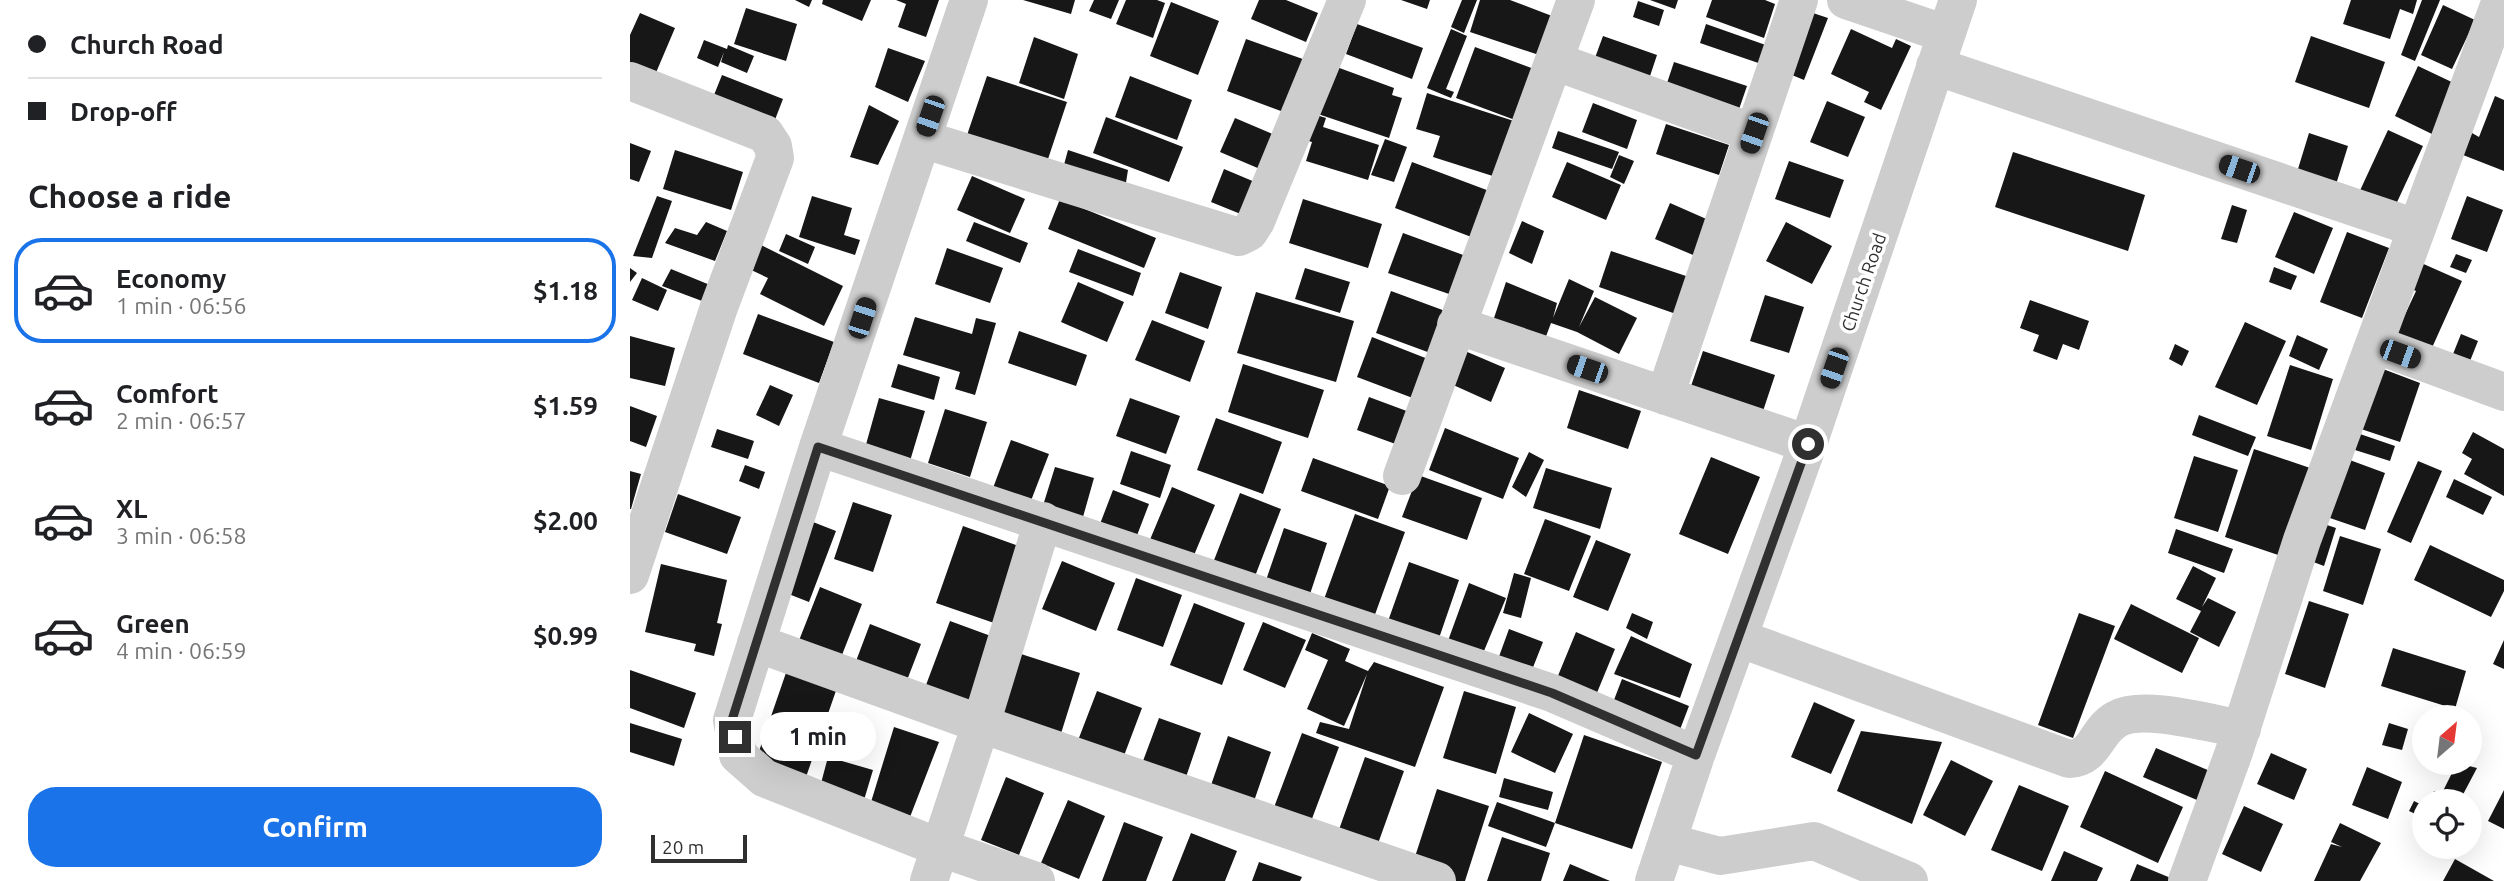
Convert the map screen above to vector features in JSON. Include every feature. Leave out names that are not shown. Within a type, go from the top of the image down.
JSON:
[{"type":"street","points":[[970,0],[818,447],[732,720],[738,755],[764,778],[935,865],[1037,881]]},
{"type":"street","points":[[922,139],[1239,237],[1249,232],[1256,221],[1347,0]]},
{"type":"street","points":[[1402,475],[1576,0]]},
{"type":"street","points":[[1665,396],[1799,0]]},
{"type":"street","points":[[1846,0],[1946,33],[2416,228]]},
{"type":"street","points":[[2187,881],[2242,729],[2302,540],[2501,0]]},
{"type":"street","name":"Church Road","points":[[1654,881],[1696,755],[1808,444],[1946,33]]},
{"type":"street","points":[[1554,61],[1754,133]]},
{"type":"street","points":[[630,82],[765,134],[773,146],[775,158],[719,307],[630,575]]},
{"type":"street","points":[[1457,325],[1808,444]]},
{"type":"street","points":[[2374,344],[2504,392]]},
{"type":"street","points":[[818,447],[1552,693],[1696,755]]},
{"type":"street","points":[[935,865],[1043,521]]},
{"type":"street","points":[[1738,638],[2069,759],[2082,758],[2090,752],[2104,729],[2117,719],[2136,712],[2242,729]]},
{"type":"street","points":[[756,643],[1398,875],[1437,881]]},
{"type":"street","points":[[1667,842],[1720,856],[1814,841],[1909,881]]},
{"type":"building","points":[[795,0],[812,0],[809,7]]},
{"type":"building","points":[[823,0],[871,0],[862,21],[822,4]]},
{"type":"building","points":[[896,0],[939,0],[926,37],[898,27],[906,4]]},
{"type":"building","points":[[1023,0],[1075,0],[1071,14]]},
{"type":"building","points":[[1094,0],[1119,0],[1111,19],[1089,11]]},
{"type":"building","points":[[1126,0],[1157,0],[1165,3],[1153,38],[1116,24]]},
{"type":"building","points":[[1259,0],[1286,0],[1318,13],[1306,42],[1251,19]]},
{"type":"building","points":[[1401,0],[1430,0],[1427,9]]},
{"type":"building","points":[[1462,0],[1477,0],[1464,33],[1451,27]]},
{"type":"building","points":[[1480,0],[1510,0],[1552,16],[1539,55],[1470,32]]},
{"type":"building","points":[[1650,0],[1678,0],[1675,9]]},
{"type":"building","points":[[1712,0],[1765,0],[1775,4],[1764,38],[1706,17]]},
{"type":"building","points":[[2351,0],[2417,0],[2413,14],[2400,9],[2390,39],[2343,24]]},
{"type":"building","points":[[2422,0],[2440,0],[2415,61],[2401,55]]},
{"type":"building","points":[[1638,1],[1664,10],[1659,26],[1633,17]]},
{"type":"building","points":[[1171,2],[1219,21],[1198,75],[1150,56]]},
{"type":"building","points":[[2443,5],[2475,20],[2452,69],[2421,55]]},
{"type":"building","points":[[746,8],[797,24],[786,61],[734,44]]},
{"type":"building","points":[[1810,12],[1828,18],[1804,80],[1787,73]]},
{"type":"building","points":[[640,13],[675,28],[655,75],[630,64],[630,35]]},
{"type":"building","points":[[1357,24],[1423,48],[1412,79],[1346,54]]},
{"type":"building","points":[[1706,24],[1777,49],[1770,67],[1700,43]]},
{"type":"building","points":[[1451,29],[1467,36],[1446,89],[1454,92],[1451,98],[1427,88]]},
{"type":"building","points":[[1851,29],[1892,48],[1896,39],[1911,46],[1881,110],[1864,102],[1869,92],[1831,74]]},
{"type":"building","points":[[1603,36],[1657,55],[1647,85],[1592,66]]},
{"type":"building","points":[[2311,36],[2385,62],[2369,108],[2295,82]]},
{"type":"building","points":[[1034,37],[1078,54],[1064,99],[1019,83]]},
{"type":"building","points":[[1246,39],[1317,64],[1297,117],[1227,91]]},
{"type":"building","points":[[704,40],[727,49],[728,45],[754,56],[747,73],[721,62],[724,52],[718,67],[697,58]]},
{"type":"building","points":[[1475,47],[1542,72],[1523,123],[1456,98]]},
{"type":"building","points":[[888,48],[925,61],[908,102],[875,87]]},
{"type":"building","points":[[1674,62],[1747,86],[1737,115],[1664,92]]},
{"type":"building","points":[[1334,66],[1394,88],[1392,95],[1402,98],[1389,138],[1318,114]]},
{"type":"building","points":[[2418,66],[2458,85],[2434,135],[2395,116]]},
{"type":"building","points":[[722,75],[783,99],[771,130],[710,105]]},
{"type":"building","points":[[987,76],[1067,102],[1045,168],[965,141]]},
{"type":"building","points":[[1130,76],[1192,100],[1177,140],[1115,117]]},
{"type":"building","points":[[1427,93],[1517,122],[1499,178],[1433,157],[1440,136],[1416,129]]},
{"type":"building","points":[[2495,96],[2504,100],[2504,171],[2463,155],[2472,133],[2479,137]]},
{"type":"building","points":[[1827,101],[1865,117],[1848,157],[1810,142]]},
{"type":"building","points":[[1593,103],[1637,120],[1627,149],[1582,132]]},
{"type":"building","points":[[869,105],[899,121],[878,165],[850,157]]},
{"type":"building","points":[[1310,113],[1326,118],[1323,127],[1379,145],[1368,180],[1306,161],[1312,142],[1301,139]]},
{"type":"building","points":[[1106,117],[1183,147],[1169,182],[1093,153]]},
{"type":"building","points":[[1235,118],[1282,138],[1267,172],[1220,152]]},
{"type":"building","points":[[1666,124],[1729,145],[1719,175],[1656,154]]},
{"type":"building","points":[[2388,130],[2423,146],[2392,213],[2357,197]]},
{"type":"building","points":[[1558,131],[1619,152],[1612,169],[1552,148]]},
{"type":"building","points":[[2309,133],[2348,146],[2333,194],[2294,182]]},
{"type":"building","points":[[1385,139],[1407,147],[1394,182],[1371,175]]},
{"type":"building","points":[[630,143],[651,151],[639,182],[630,179]]},
{"type":"building","points":[[675,150],[743,172],[731,210],[663,189]]},
{"type":"building","points":[[1068,150],[1128,170],[1124,195],[1062,172]]},
{"type":"building","points":[[2013,152],[2145,195],[2128,251],[1995,207]]},
{"type":"building","points":[[1619,155],[1634,161],[1624,184],[1610,177]]},
{"type":"building","points":[[1789,161],[1844,180],[1830,218],[1775,199]]},
{"type":"building","points":[[1412,162],[1492,192],[1474,238],[1395,208]]},
{"type":"building","points":[[1567,162],[1621,185],[1606,220],[1552,197]]},
{"type":"building","points":[[1224,169],[1262,185],[1248,217],[1211,202]]},
{"type":"building","points":[[972,176],[1025,199],[1010,233],[957,210]]},
{"type":"building","points":[[657,196],[672,201],[652,258],[633,256]]},
{"type":"building","points":[[812,196],[852,208],[844,235],[860,240],[855,255],[799,237]]},
{"type":"building","points":[[2467,196],[2503,210],[2487,252],[2451,239]]},
{"type":"building","points":[[1060,199],[1156,238],[1144,268],[1048,229]]},
{"type":"building","points":[[1303,199],[1382,224],[1368,268],[1289,243]]},
{"type":"building","points":[[1670,203],[1720,225],[1705,260],[1655,239]]},
{"type":"building","points":[[2232,205],[2247,210],[2237,243],[2221,239]]},
{"type":"building","points":[[2294,212],[2333,228],[2314,274],[2275,257]]},
{"type":"building","points":[[1522,221],[1544,231],[1532,264],[1509,253]]},
{"type":"building","points":[[706,222],[727,231],[715,261],[665,243],[675,228],[697,235]]},
{"type":"building","points":[[974,222],[1028,243],[1020,263],[966,241]]},
{"type":"building","points":[[1786,222],[1832,246],[1812,284],[1766,261]]},
{"type":"building","points":[[2347,232],[2389,248],[2362,318],[2320,302]]},
{"type":"building","points":[[1403,233],[1466,256],[1452,295],[1388,273]]},
{"type":"building","points":[[786,234],[815,247],[808,264],[779,251]]},
{"type":"building","points":[[759,244],[843,286],[824,326],[760,294],[768,278],[747,268]]},
{"type":"building","points":[[947,248],[1003,268],[990,303],[935,284]]},
{"type":"building","points":[[1078,249],[1141,273],[1133,296],[1069,272]]},
{"type":"building","points":[[1611,251],[1689,277],[1676,314],[1599,287]]},
{"type":"building","points":[[2456,254],[2472,260],[2466,273],[2450,267]]},
{"type":"building","points":[[2419,262],[2462,281],[2431,350],[2396,334],[2416,291],[2407,287]]},
{"type":"building","points":[[2274,267],[2297,276],[2291,290],[2269,282]]},
{"type":"building","points":[[630,268],[637,273],[630,282]]},
{"type":"building","points":[[1305,268],[1350,282],[1340,313],[1295,299]]},
{"type":"building","points":[[671,269],[710,285],[702,301],[662,286]]},
{"type":"building","points":[[1180,272],[1222,287],[1208,329],[1165,313]]},
{"type":"building","points":[[642,278],[667,290],[658,311],[632,300]]},
{"type":"building","points":[[1569,279],[1594,291],[1579,327],[1595,297],[1637,318],[1619,354],[1577,332],[1551,323],[1545,339],[1493,321],[1506,282],[1557,303],[1553,318]]},
{"type":"building","points":[[1078,282],[1124,302],[1107,342],[1061,322]]},
{"type":"building","points":[[1391,291],[1448,312],[1433,354],[1376,333]]},
{"type":"building","points":[[1256,292],[1354,321],[1336,382],[1237,353]]},
{"type":"building","points":[[1765,295],[1804,307],[1789,353],[1750,341]]},
{"type":"building","points":[[2030,300],[2089,321],[2079,350],[2063,344],[2057,360],[2033,351],[2039,335],[2020,328]]},
{"type":"building","points":[[758,314],[834,342],[819,383],[743,354]]},
{"type":"building","points":[[915,317],[972,334],[976,318],[996,323],[975,395],[955,389],[960,372],[903,355]]},
{"type":"building","points":[[1152,320],[1205,341],[1190,382],[1135,360]]},
{"type":"building","points":[[2245,322],[2286,341],[2257,405],[2215,387]]},
{"type":"building","points":[[1019,331],[1087,355],[1076,386],[1008,363]]},
{"type":"building","points":[[2461,334],[2478,341],[2466,371],[2449,364]]},
{"type":"building","points":[[2297,335],[2328,349],[2319,370],[2289,356]]},
{"type":"building","points":[[630,336],[675,348],[665,386],[630,378]]},
{"type":"building","points":[[1372,337],[1433,361],[1418,400],[1357,377]]},
{"type":"building","points":[[2175,344],[2189,351],[2182,366],[2169,359]]},
{"type":"building","points":[[1465,351],[1505,368],[1491,402],[1451,384]]},
{"type":"building","points":[[1703,351],[1775,375],[1762,414],[1690,389]]},
{"type":"building","points":[[898,364],[940,377],[934,400],[891,387]]},
{"type":"building","points":[[1243,364],[1324,390],[1308,438],[1228,412]]},
{"type":"building","points":[[2290,365],[2333,379],[2311,450],[2267,436]]},
{"type":"building","points":[[2383,369],[2420,383],[2400,442],[2361,429]]},
{"type":"building","points":[[770,385],[793,395],[779,426],[756,415]]},
{"type":"building","points":[[1579,390],[1641,411],[1628,449],[1567,428]]},
{"type":"building","points":[[1369,397],[1412,413],[1401,446],[1357,430]]},
{"type":"building","points":[[879,398],[925,411],[910,461],[865,448]]},
{"type":"building","points":[[1130,398],[1180,416],[1166,454],[1116,436]]},
{"type":"building","points":[[630,406],[657,416],[646,447],[630,441]]},
{"type":"building","points":[[945,409],[987,422],[970,477],[928,463]]},
{"type":"building","points":[[2199,415],[2256,437],[2248,456],[2192,435]]},
{"type":"building","points":[[1216,418],[1282,442],[1263,494],[1197,470]]},
{"type":"building","points":[[1445,428],[1519,458],[1503,499],[1429,470]]},
{"type":"building","points":[[717,429],[754,441],[748,459],[711,447]]},
{"type":"building","points":[[2473,432],[2504,449],[2504,496],[2464,474],[2472,459],[2462,453]]},
{"type":"building","points":[[2360,434],[2395,446],[2390,461],[2355,450]]},
{"type":"building","points":[[1011,440],[1049,454],[1027,511],[990,496]]},
{"type":"building","points":[[2254,449],[2316,470],[2287,558],[2225,537]]},
{"type":"building","points":[[1131,451],[1171,465],[1160,498],[1120,484]]},
{"type":"building","points":[[1529,452],[1544,460],[1526,497],[1512,487]]},
{"type":"building","points":[[2194,456],[2238,470],[2218,532],[2174,518]]},
{"type":"building","points":[[1711,457],[1760,477],[1728,554],[1679,534]]},
{"type":"building","points":[[1313,458],[1390,486],[1378,519],[1301,491]]},
{"type":"building","points":[[2347,459],[2385,473],[2365,530],[2327,517]]},
{"type":"building","points":[[2418,461],[2442,471],[2411,543],[2387,532]]},
{"type":"building","points":[[745,465],[765,472],[759,489],[739,481]]},
{"type":"building","points":[[1055,467],[1094,478],[1081,524],[1041,512]]},
{"type":"building","points":[[1546,468],[1612,488],[1600,529],[1533,508]]},
{"type":"building","points":[[630,471],[641,474],[631,509],[630,509]]},
{"type":"building","points":[[1418,475],[1482,498],[1467,540],[1402,517]]},
{"type":"building","points":[[2454,479],[2492,497],[2483,515],[2446,497]]},
{"type":"building","points":[[1172,487],[1215,505],[1192,560],[1149,542]]},
{"type":"building","points":[[1113,490],[1149,504],[1136,538],[1100,524]]},
{"type":"building","points":[[1240,493],[1281,509],[1252,584],[1211,568]]},
{"type":"building","points":[[678,494],[741,517],[727,554],[665,532]]},
{"type":"building","points":[[853,502],[892,515],[873,572],[834,559]]},
{"type":"building","points":[[1355,514],[1405,532],[1373,620],[1323,602]]},
{"type":"building","points":[[1545,519],[1591,536],[1569,591],[1524,574]]},
{"type":"building","points":[[813,522],[836,531],[809,602],[786,593]]},
{"type":"building","points":[[2321,523],[2336,528],[2324,566],[2308,560]]},
{"type":"building","points":[[963,526],[1024,548],[997,624],[936,603]]},
{"type":"building","points":[[1284,528],[1327,543],[1309,597],[1265,583]]},
{"type":"building","points":[[2176,529],[2233,549],[2224,573],[2168,553]]},
{"type":"building","points":[[2340,536],[2381,549],[2363,605],[2323,591]]},
{"type":"building","points":[[1596,540],[1631,554],[1608,611],[1573,597]]},
{"type":"building","points":[[2430,545],[2504,580],[2504,591],[2491,617],[2414,580]]},
{"type":"building","points":[[1062,561],[1115,583],[1096,631],[1042,609]]},
{"type":"building","points":[[1409,562],[1459,580],[1438,641],[1387,624]]},
{"type":"building","points":[[661,564],[727,580],[717,623],[722,624],[714,656],[694,651],[696,644],[645,632]]},
{"type":"building","points":[[2193,566],[2216,578],[2202,607],[2208,598],[2236,612],[2219,647],[2190,632],[2201,611],[2176,599]]},
{"type":"building","points":[[1514,573],[1531,578],[1521,618],[1503,613]]},
{"type":"building","points":[[1136,578],[1182,595],[1163,647],[1117,630]]},
{"type":"building","points":[[1469,583],[1506,598],[1479,663],[1445,649]]},
{"type":"building","points":[[820,587],[862,604],[840,660],[798,643]]},
{"type":"building","points":[[2309,601],[2349,614],[2325,688],[2285,674]]},
{"type":"building","points":[[1194,603],[1245,623],[1222,685],[1170,665]]},
{"type":"building","points":[[2131,604],[2199,638],[2182,673],[2114,639]]},
{"type":"building","points":[[1632,613],[1653,622],[1647,639],[1626,628]]},
{"type":"building","points":[[2079,613],[2115,626],[2073,738],[2038,725]]},
{"type":"building","points":[[950,621],[999,639],[972,712],[923,693]]},
{"type":"building","points":[[1263,622],[1306,640],[1285,688],[1243,670]]},
{"type":"building","points":[[870,624],[921,644],[904,688],[853,669]]},
{"type":"building","points":[[1509,629],[1543,642],[1530,675],[1497,662]]},
{"type":"building","points":[[1576,632],[1615,649],[1594,700],[1555,683]]},
{"type":"building","points":[[1312,633],[1350,649],[1345,661],[1368,671],[1374,662],[1444,687],[1415,767],[1316,733],[1320,722],[1349,729],[1367,674],[1344,726],[1307,709],[1328,660],[1305,650]]},
{"type":"building","points":[[1631,636],[1692,664],[1680,698],[1614,674]]},
{"type":"building","points":[[2504,640],[2504,669],[2493,664]]},
{"type":"building","points":[[2393,648],[2466,671],[2456,705],[2442,705],[2381,686]]},
{"type":"building","points":[[1021,654],[1080,673],[1058,743],[999,723]]},
{"type":"building","points":[[788,667],[838,685],[806,777],[756,760]]},
{"type":"building","points":[[630,670],[696,693],[684,728],[630,708]]},
{"type":"building","points":[[1622,679],[1689,706],[1676,740],[1609,713]]},
{"type":"building","points":[[1097,691],[1142,708],[1122,761],[1077,743]]},
{"type":"building","points":[[1464,691],[1516,707],[1496,774],[1443,758]]},
{"type":"building","points":[[1814,702],[1855,720],[1831,774],[1791,757]]},
{"type":"building","points":[[1529,713],[1573,734],[1555,773],[1511,752]]},
{"type":"building","points":[[1159,718],[1201,733],[1186,777],[1143,761]]},
{"type":"building","points":[[630,723],[682,739],[674,766],[630,752]]},
{"type":"building","points":[[2389,723],[2408,729],[2402,750],[2382,745]]},
{"type":"building","points":[[894,727],[939,742],[910,817],[871,802]]},
{"type":"building","points":[[1861,731],[1942,742],[1912,824],[1837,791]]},
{"type":"building","points":[[1302,733],[1339,747],[1310,824],[1273,810]]},
{"type":"building","points":[[1584,735],[1662,762],[1632,849],[1555,823]]},
{"type":"building","points":[[1228,736],[1271,752],[1253,804],[1210,788]]},
{"type":"building","points":[[2156,748],[2217,774],[2204,803],[2143,777]]},
{"type":"building","points":[[2271,753],[2307,769],[2294,800],[2257,784]]},
{"type":"building","points":[[828,757],[873,770],[864,800],[820,787]]},
{"type":"building","points":[[1365,757],[1404,771],[1375,852],[1336,838]]},
{"type":"building","points":[[1951,760],[1993,781],[1965,836],[1923,815]]},
{"type":"building","points":[[2367,767],[2402,782],[2388,819],[2352,805]]},
{"type":"building","points":[[2105,771],[2183,807],[2158,863],[2080,827]]},
{"type":"building","points":[[2451,775],[2473,775],[2466,789],[2444,789]]},
{"type":"building","points":[[1006,777],[1044,793],[1019,855],[981,840]]},
{"type":"building","points":[[1504,778],[1553,792],[1548,810],[1499,797]]},
{"type":"building","points":[[2019,785],[2069,806],[2042,871],[1991,850]]},
{"type":"building","points":[[1437,789],[1489,806],[1465,881],[1448,881],[1411,869]]},
{"type":"building","points":[[2504,790],[2504,829],[2488,821]]},
{"type":"building","points":[[1068,800],[1105,816],[1079,879],[1041,863]]},
{"type":"building","points":[[1497,802],[1555,823],[1546,847],[1488,826]]},
{"type":"building","points":[[2244,806],[2283,824],[2261,872],[2222,854]]},
{"type":"building","points":[[1124,822],[1163,837],[1146,881],[1102,881]]},
{"type":"building","points":[[2340,823],[2381,843],[2360,881],[2314,881],[2331,844],[2342,847],[2331,842]]},
{"type":"building","points":[[1191,833],[1237,851],[1225,881],[1172,881]]},
{"type":"building","points":[[1502,837],[1550,853],[1541,881],[1487,881]]},
{"type":"building","points":[[2064,851],[2103,868],[2097,881],[2051,881]]},
{"type":"building","points":[[2455,859],[2494,881],[2443,881]]},
{"type":"building","points":[[1259,862],[1302,877],[1300,881],[1252,881]]},
{"type":"building","points":[[1570,864],[1610,881],[1563,881]]},
{"type":"building","points":[[2137,864],[2178,881],[2130,881]]},
{"type":"route","points":[[735,737],[732,720],[818,447],[1552,693],[1696,755],[1808,444]]}]
